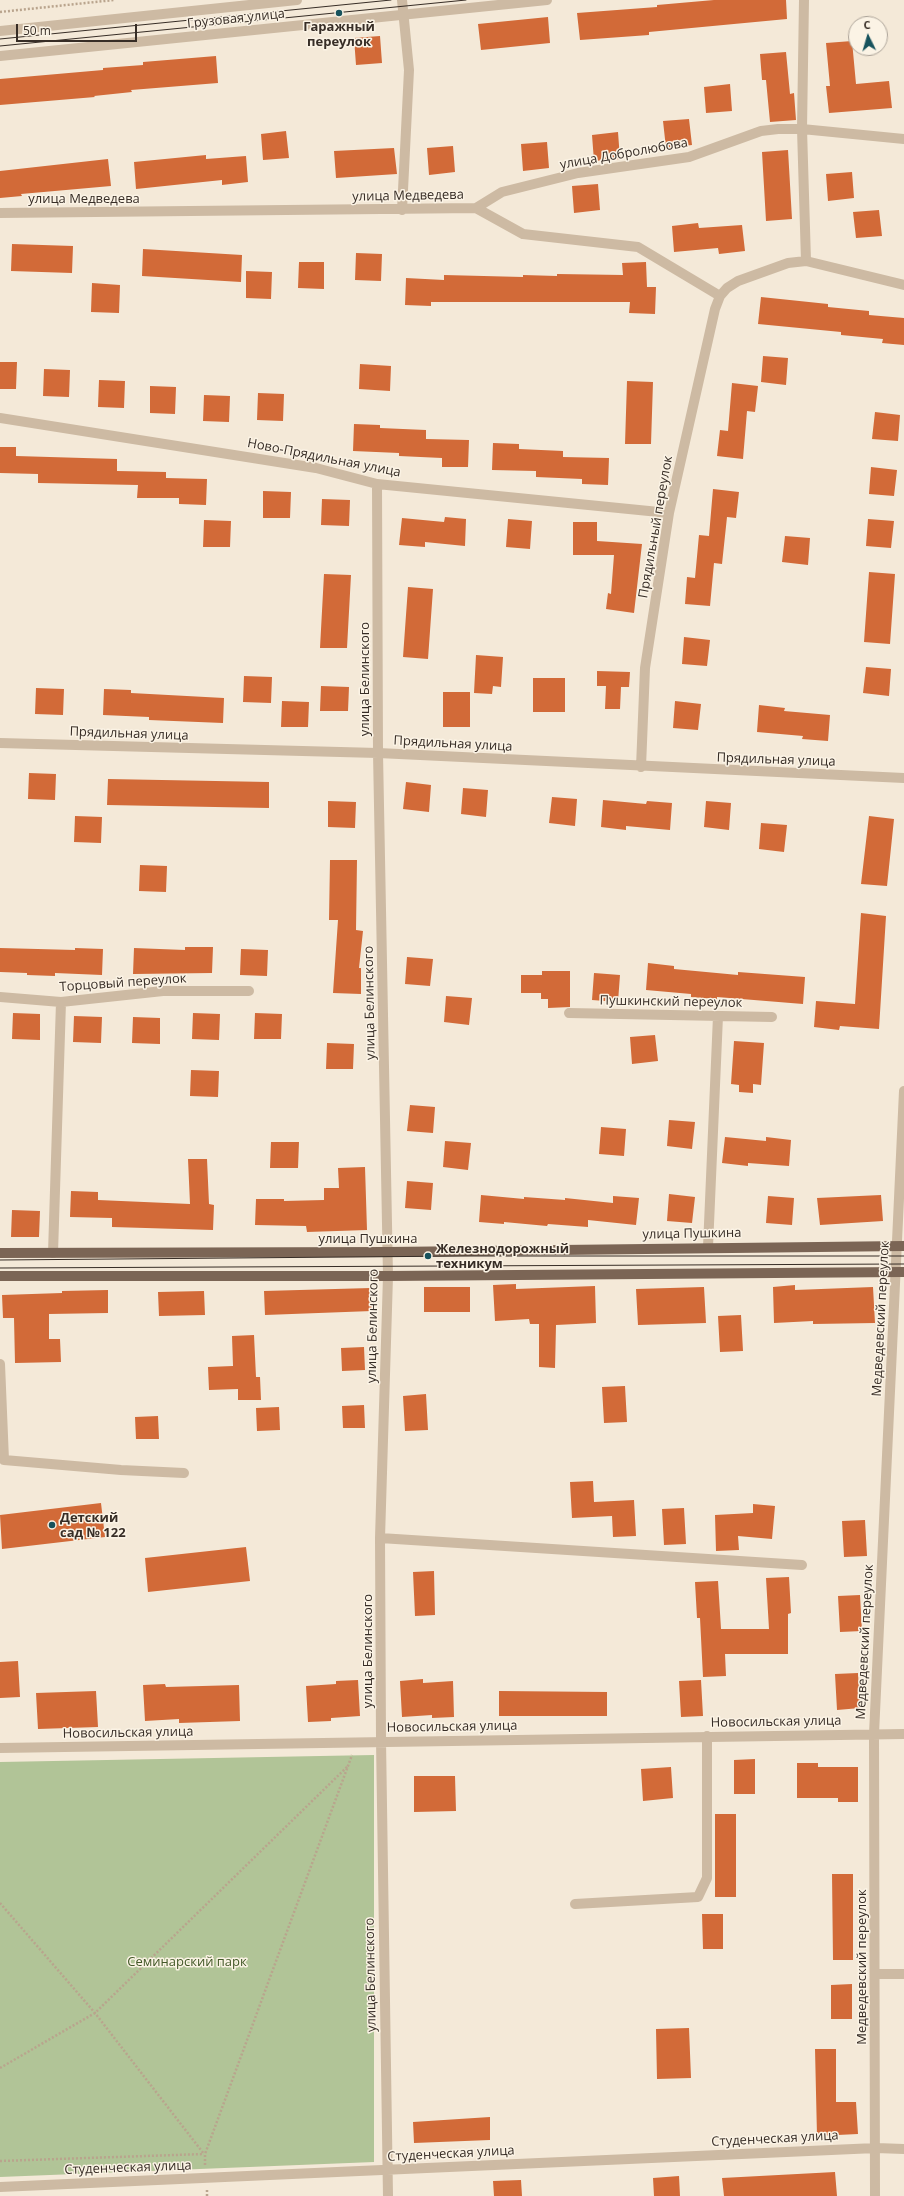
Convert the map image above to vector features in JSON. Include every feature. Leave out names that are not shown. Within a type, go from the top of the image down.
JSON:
[{"type":"main road","name":"улица Пушкина","points":[[0,1253],[388,1252],[708,1247],[901,1246]]},
{"type":"main road","points":[[0,1276],[388,1276],[900,1272]]},
{"type":"street","name":"Грузовая улица","points":[[0,31],[297,0]]},
{"type":"street","points":[[402,0],[409,70],[402,210]]},
{"type":"street","name":"Грузовая улица","points":[[0,56],[547,0]]},
{"type":"street","points":[[804,0],[802,129],[806,261]]},
{"type":"street","name":"улица Добролюбова","points":[[476,208],[502,192],[578,173],[689,157],[761,131],[802,129],[904,139]]},
{"type":"street","name":"улица Медведева","points":[[0,213],[402,210],[476,208],[523,234],[638,247],[720,296]]},
{"type":"street","points":[[720,296],[727,288],[738,281],[788,263],[806,261],[904,285]]},
{"type":"street","name":"Прядильный переулок","points":[[641,767],[644,668],[669,512],[715,309],[720,296]]},
{"type":"street","name":"Ново-Прядильная улица","points":[[0,418],[316,468],[377,484],[669,512]]},
{"type":"street","name":"улица Белинского","points":[[377,484],[378,754],[388,1252],[380,1538],[381,1740],[388,2196]]},
{"type":"street","name":"Прядильная улица","points":[[0,743],[378,754],[904,778]]},
{"type":"street","name":"Торцовый переулок","points":[[0,997],[61,1002],[163,991],[249,991]]},
{"type":"street","points":[[53,1253],[61,1002]]},
{"type":"street","name":"Пушкинский переулок","points":[[569,1013],[772,1017]]},
{"type":"street","points":[[708,1247],[718,1016]]},
{"type":"street","name":"Медведевский переулок","points":[[875,2196],[874,1734],[900,1272],[904,1091]]},
{"type":"street","points":[[0,1364],[4,1460],[121,1470],[184,1473]]},
{"type":"street","points":[[380,1538],[802,1565]]},
{"type":"street","name":"Новосильская улица","points":[[0,1748],[381,1740],[904,1734]]},
{"type":"street","points":[[575,1904],[698,1897],[707,1878],[707,1736]]},
{"type":"street","points":[[875,1974],[904,1974]]},
{"type":"street","name":"Студенческая улица","points":[[0,2187],[876,2148],[904,2149]]},
{"type":"path","points":[[0,12],[114,0]]},
{"type":"path","points":[[205,2154],[350,1764],[357,1741]]},
{"type":"path","points":[[0,2068],[96,2013],[350,1764]]},
{"type":"path","points":[[0,1903],[96,2013],[205,2154]]},
{"type":"path","points":[[0,2161],[205,2154]]},
{"type":"green space","name":"Семинарский парк","points":[[374,1755],[374,2162],[0,2177],[0,1762]]},
{"type":"building","points":[[714,0],[786,0],[787,19],[649,32],[649,35],[580,40],[577,13],[657,7],[657,5]]},
{"type":"building","points":[[548,17],[550,43],[481,50],[478,24]]},
{"type":"building","points":[[380,36],[382,63],[356,65],[354,38]]},
{"type":"building","points":[[848,41],[848,56],[853,56],[856,84],[889,81],[892,108],[829,113],[826,86],[830,86],[826,43]]},
{"type":"building","points":[[786,52],[790,94],[794,93],[796,120],[770,122],[766,80],[762,80],[760,54]]},
{"type":"building","points":[[216,56],[218,83],[131,90],[132,92],[94,96],[95,97],[0,105],[0,79],[103,70],[103,68],[143,65],[143,62]]},
{"type":"building","points":[[730,84],[732,111],[706,113],[704,87]]},
{"type":"building","points":[[689,119],[692,145],[666,148],[663,121]]},
{"type":"building","points":[[286,131],[289,158],[263,160],[261,134]]},
{"type":"building","points":[[618,132],[620,159],[594,161],[592,135]]},
{"type":"building","points":[[547,142],[549,168],[523,171],[521,144]]},
{"type":"building","points":[[453,146],[455,172],[429,175],[427,148]]},
{"type":"building","points":[[394,148],[397,174],[336,178],[334,151]]},
{"type":"building","points":[[788,150],[792,219],[766,221],[762,152]]},
{"type":"building","points":[[206,155],[206,159],[246,156],[248,182],[222,185],[222,180],[136,189],[134,162]]},
{"type":"building","points":[[108,159],[111,186],[21,194],[22,196],[0,198],[0,171]]},
{"type":"building","points":[[852,172],[854,198],[828,201],[826,174]]},
{"type":"building","points":[[598,184],[600,210],[574,213],[572,186]]},
{"type":"building","points":[[879,210],[882,236],[856,238],[853,212]]},
{"type":"building","points":[[698,223],[699,228],[742,225],[745,251],[719,254],[718,248],[674,252],[672,226]]},
{"type":"building","points":[[12,244],[73,246],[72,273],[11,271]]},
{"type":"building","points":[[143,249],[242,255],[241,282],[142,276]]},
{"type":"building","points":[[356,253],[382,254],[381,281],[355,280]]},
{"type":"building","points":[[299,262],[324,262],[324,289],[298,288]]},
{"type":"building","points":[[646,262],[647,287],[656,287],[655,314],[629,313],[630,302],[431,302],[431,306],[405,305],[406,278],[444,280],[444,275],[523,277],[523,275],[557,276],[557,274],[623,275],[622,263]]},
{"type":"building","points":[[246,271],[272,272],[271,299],[246,298]]},
{"type":"building","points":[[92,283],[120,285],[119,313],[91,312]]},
{"type":"building","points":[[761,297],[828,304],[828,307],[869,311],[869,315],[904,318],[904,345],[882,343],[883,339],[841,335],[841,332],[758,324]]},
{"type":"building","points":[[763,356],[788,358],[786,385],[761,382]]},
{"type":"building","points":[[0,362],[17,362],[16,389],[0,389]]},
{"type":"building","points":[[360,364],[391,366],[390,391],[359,389]]},
{"type":"building","points":[[44,369],[70,370],[69,397],[43,396]]},
{"type":"building","points":[[99,380],[125,381],[124,408],[98,407]]},
{"type":"building","points":[[627,381],[653,382],[651,444],[625,444]]},
{"type":"building","points":[[732,383],[758,386],[755,412],[747,411],[743,459],[717,456],[720,430],[728,431]]},
{"type":"building","points":[[150,386],[176,387],[175,414],[150,413]]},
{"type":"building","points":[[258,393],[284,394],[283,421],[257,420]]},
{"type":"building","points":[[204,395],[230,396],[229,422],[203,421]]},
{"type":"building","points":[[875,412],[900,415],[898,441],[872,439]]},
{"type":"building","points":[[354,424],[380,425],[380,428],[426,430],[426,439],[469,440],[468,467],[442,467],[442,458],[399,456],[399,453],[353,451]]},
{"type":"building","points":[[493,443],[519,444],[519,449],[563,451],[563,457],[609,458],[608,485],[582,484],[582,479],[536,477],[536,471],[492,470]]},
{"type":"building","points":[[0,447],[16,447],[16,456],[117,459],[117,471],[166,472],[166,478],[207,479],[206,505],[179,504],[179,498],[137,498],[138,485],[38,483],[38,474],[0,473]]},
{"type":"building","points":[[871,467],[897,470],[894,496],[869,494]]},
{"type":"building","points":[[713,489],[739,492],[736,518],[727,517],[722,564],[714,563],[710,606],[685,604],[687,577],[695,578],[699,535],[709,536]]},
{"type":"building","points":[[263,491],[291,492],[290,518],[263,518]]},
{"type":"building","points":[[322,499],[350,500],[349,526],[321,525]]},
{"type":"building","points":[[445,517],[466,519],[465,546],[425,542],[425,547],[399,545],[402,518],[444,522]]},
{"type":"building","points":[[508,519],[532,521],[530,549],[506,547]]},
{"type":"building","points":[[868,519],[894,521],[891,548],[866,546]]},
{"type":"building","points":[[204,520],[231,521],[230,547],[203,547]]},
{"type":"building","points":[[573,522],[597,522],[597,541],[642,544],[634,613],[606,609],[608,593],[611,594],[614,555],[573,555]]},
{"type":"building","points":[[785,536],[810,538],[808,565],[782,562]]},
{"type":"building","points":[[869,572],[895,574],[890,644],[864,642]]},
{"type":"building","points":[[324,574],[351,575],[347,648],[320,648]]},
{"type":"building","points":[[408,587],[433,589],[428,659],[403,657]]},
{"type":"building","points":[[684,637],[710,640],[707,666],[682,664]]},
{"type":"building","points":[[476,655],[503,657],[501,687],[493,686],[492,694],[474,693]]},
{"type":"building","points":[[866,667],[891,669],[889,696],[863,693]]},
{"type":"building","points":[[597,671],[630,672],[629,687],[621,687],[620,709],[605,709],[606,686],[597,686]]},
{"type":"building","points":[[244,676],[272,677],[271,703],[243,702]]},
{"type":"building","points":[[533,678],[565,678],[565,712],[533,712]]},
{"type":"building","points":[[321,686],[349,687],[348,711],[320,711]]},
{"type":"building","points":[[36,688],[64,689],[63,715],[35,714]]},
{"type":"building","points":[[104,689],[131,690],[131,693],[224,698],[223,723],[149,720],[149,717],[103,715]]},
{"type":"building","points":[[443,692],[470,692],[470,727],[443,727]]},
{"type":"building","points":[[282,701],[309,702],[308,727],[281,727]]},
{"type":"building","points":[[675,701],[701,704],[698,730],[673,728]]},
{"type":"building","points":[[759,705],[785,708],[784,711],[830,715],[828,741],[802,739],[803,736],[757,732]]},
{"type":"building","points":[[29,773],[56,774],[55,800],[28,799]]},
{"type":"building","points":[[108,779],[269,782],[269,808],[107,805]]},
{"type":"building","points":[[406,782],[431,785],[429,812],[403,809]]},
{"type":"building","points":[[463,788],[488,790],[486,817],[461,814]]},
{"type":"building","points":[[552,797],[577,799],[575,826],[549,823]]},
{"type":"building","points":[[603,800],[646,804],[647,801],[672,803],[670,830],[626,826],[626,830],[601,827]]},
{"type":"building","points":[[328,801],[356,802],[355,828],[328,827]]},
{"type":"building","points":[[706,801],[731,803],[729,830],[704,827]]},
{"type":"building","points":[[75,816],[102,817],[101,843],[74,842]]},
{"type":"building","points":[[869,816],[894,819],[887,886],[861,884]]},
{"type":"building","points":[[761,823],[787,825],[784,852],[759,849]]},
{"type":"building","points":[[330,860],[357,860],[356,930],[363,931],[359,968],[361,968],[361,994],[333,993],[338,920],[329,920]]},
{"type":"building","points":[[140,865],[167,866],[166,892],[139,891]]},
{"type":"building","points":[[861,913],[886,916],[879,1029],[840,1026],[839,1030],[814,1027],[816,1001],[855,1004]]},
{"type":"building","points":[[185,947],[213,947],[212,973],[133,974],[134,948],[185,950]]},
{"type":"building","points":[[0,948],[75,950],[75,948],[103,949],[102,975],[55,973],[55,976],[0,972]]},
{"type":"building","points":[[241,949],[268,950],[267,976],[240,975]]},
{"type":"building","points":[[407,957],[433,959],[430,986],[405,984]]},
{"type":"building","points":[[648,963],[674,966],[674,969],[738,975],[738,972],[805,977],[803,1004],[717,997],[717,999],[691,997],[691,994],[646,990]]},
{"type":"building","points":[[542,971],[570,971],[570,1007],[548,1008],[548,999],[541,999],[541,993],[521,993],[521,975],[542,975]]},
{"type":"building","points":[[594,973],[620,975],[618,1002],[592,1000]]},
{"type":"building","points":[[446,996],[472,998],[469,1025],[444,1022]]},
{"type":"building","points":[[13,1013],[40,1014],[40,1040],[12,1039]]},
{"type":"building","points":[[193,1013],[220,1014],[219,1040],[192,1039]]},
{"type":"building","points":[[255,1013],[282,1014],[281,1039],[254,1039]]},
{"type":"building","points":[[74,1016],[102,1017],[101,1043],[73,1042]]},
{"type":"building","points":[[133,1017],[160,1018],[160,1044],[132,1043]]},
{"type":"building","points":[[655,1035],[658,1061],[632,1064],[630,1037]]},
{"type":"building","points":[[734,1041],[764,1043],[761,1085],[753,1084],[753,1093],[739,1092],[739,1085],[731,1084]]},
{"type":"building","points":[[327,1043],[354,1044],[353,1069],[326,1069]]},
{"type":"building","points":[[191,1070],[219,1071],[218,1097],[190,1096]]},
{"type":"building","points":[[410,1105],[435,1107],[433,1133],[407,1131]]},
{"type":"building","points":[[669,1120],[695,1122],[692,1149],[667,1146]]},
{"type":"building","points":[[601,1127],[626,1129],[624,1156],[599,1154]]},
{"type":"building","points":[[725,1137],[766,1141],[766,1137],[791,1140],[789,1166],[748,1163],[748,1166],[722,1163]]},
{"type":"building","points":[[445,1141],[471,1143],[468,1170],[443,1167]]},
{"type":"building","points":[[271,1142],[299,1142],[298,1168],[270,1168]]},
{"type":"building","points":[[188,1159],[207,1159],[209,1204],[214,1205],[213,1230],[112,1227],[112,1218],[70,1217],[71,1191],[98,1192],[98,1200],[190,1204]]},
{"type":"building","points":[[365,1167],[367,1230],[307,1232],[306,1226],[255,1225],[256,1199],[284,1199],[284,1201],[324,1200],[324,1188],[339,1188],[338,1168]]},
{"type":"building","points":[[407,1181],[433,1183],[431,1210],[405,1208]]},
{"type":"building","points":[[669,1194],[695,1197],[692,1223],[667,1221]]},
{"type":"building","points":[[481,1195],[524,1199],[524,1197],[565,1200],[565,1198],[613,1203],[613,1196],[639,1198],[636,1225],[588,1220],[588,1227],[479,1222]]},
{"type":"building","points":[[881,1195],[883,1221],[820,1225],[817,1198]]},
{"type":"building","points":[[768,1196],[794,1198],[792,1225],[766,1223]]},
{"type":"building","points":[[12,1210],[40,1211],[39,1237],[11,1237]]},
{"type":"building","points":[[516,1284],[516,1289],[595,1286],[596,1323],[556,1325],[555,1368],[539,1367],[539,1324],[530,1324],[529,1319],[495,1321],[493,1285]]},
{"type":"building","points":[[795,1285],[795,1290],[873,1287],[875,1323],[813,1324],[813,1321],[774,1323],[773,1287]]},
{"type":"building","points":[[424,1287],[470,1287],[470,1312],[424,1312]]},
{"type":"building","points":[[704,1287],[706,1323],[638,1325],[636,1289]]},
{"type":"building","points":[[371,1288],[372,1311],[265,1315],[264,1291]]},
{"type":"building","points":[[108,1290],[108,1313],[49,1314],[49,1339],[60,1339],[61,1362],[15,1363],[14,1318],[3,1318],[2,1295]]},
{"type":"building","points":[[204,1291],[205,1315],[159,1316],[158,1292]]},
{"type":"building","points":[[741,1315],[743,1351],[720,1352],[718,1316]]},
{"type":"building","points":[[254,1335],[256,1377],[260,1377],[261,1400],[238,1400],[238,1389],[209,1390],[208,1367],[233,1366],[232,1336]]},
{"type":"building","points":[[364,1347],[365,1370],[342,1371],[341,1348]]},
{"type":"building","points":[[625,1386],[627,1422],[604,1423],[602,1387]]},
{"type":"building","points":[[426,1394],[428,1430],[405,1431],[403,1396]]},
{"type":"building","points":[[364,1405],[365,1428],[343,1428],[342,1406]]},
{"type":"building","points":[[279,1407],[280,1430],[257,1431],[256,1408]]},
{"type":"building","points":[[158,1416],[159,1439],[136,1439],[135,1417]]},
{"type":"building","points":[[593,1481],[594,1502],[634,1500],[636,1536],[613,1537],[612,1516],[572,1518],[570,1482]]},
{"type":"building","points":[[101,1503],[105,1537],[2,1549],[0,1515]]},
{"type":"building","points":[[753,1504],[775,1506],[772,1539],[738,1536],[739,1550],[716,1551],[715,1515],[753,1513]]},
{"type":"building","points":[[684,1508],[686,1544],[664,1545],[662,1509]]},
{"type":"building","points":[[865,1520],[867,1556],[844,1557],[842,1521]]},
{"type":"building","points":[[246,1547],[250,1581],[148,1592],[145,1558]]},
{"type":"building","points":[[434,1571],[435,1615],[415,1616],[413,1572]]},
{"type":"building","points":[[789,1577],[791,1613],[788,1614],[788,1654],[725,1654],[726,1676],[703,1677],[700,1618],[697,1618],[695,1582],[718,1581],[721,1629],[769,1629],[766,1578]]},
{"type":"building","points":[[860,1595],[862,1631],[840,1632],[838,1596]]},
{"type":"building","points":[[18,1661],[20,1697],[0,1698],[0,1662]]},
{"type":"building","points":[[858,1673],[860,1708],[837,1710],[835,1674]]},
{"type":"building","points":[[423,1679],[423,1683],[453,1681],[454,1717],[432,1718],[432,1715],[402,1717],[400,1681]]},
{"type":"building","points":[[358,1680],[360,1716],[331,1718],[331,1721],[308,1722],[306,1686],[336,1684],[336,1681]]},
{"type":"building","points":[[701,1680],[703,1716],[681,1717],[679,1681]]},
{"type":"building","points":[[165,1684],[166,1687],[239,1685],[240,1721],[179,1723],[179,1719],[145,1721],[143,1685]]},
{"type":"building","points":[[96,1691],[98,1727],[38,1729],[36,1693]]},
{"type":"building","points":[[499,1691],[607,1692],[607,1716],[499,1716]]},
{"type":"building","points":[[755,1759],[755,1794],[734,1794],[734,1760]]},
{"type":"building","points":[[797,1763],[818,1763],[818,1767],[858,1767],[858,1802],[838,1802],[838,1798],[797,1798]]},
{"type":"building","points":[[671,1767],[673,1798],[643,1801],[641,1769]]},
{"type":"building","points":[[414,1776],[455,1776],[456,1811],[414,1812]]},
{"type":"building","points":[[715,1814],[736,1814],[736,1897],[715,1897]]},
{"type":"building","points":[[832,1874],[853,1874],[853,1960],[833,1960]]},
{"type":"building","points":[[702,1914],[723,1914],[723,1949],[703,1949]]},
{"type":"building","points":[[852,1984],[852,2019],[831,2019],[831,1985]]},
{"type":"building","points":[[689,2028],[691,2078],[657,2079],[656,2029]]},
{"type":"building","points":[[815,2049],[836,2049],[836,2102],[856,2102],[858,2134],[817,2136]]},
{"type":"building","points":[[490,2117],[490,2140],[414,2143],[413,2122]]},
{"type":"building","points":[[835,2172],[837,2196],[724,2196],[722,2178]]},
{"type":"building","points":[[679,2176],[680,2196],[654,2196],[653,2178]]},
{"type":"building","points":[[521,2180],[522,2196],[494,2196],[493,2181]]},
{"type":"tram line","points":[[0,39],[391,0]]},
{"type":"tram line","points":[[0,46],[466,0]]},
{"type":"tram line","points":[[0,1260],[464,1256],[904,1256]]},
{"type":"tram line","points":[[0,1268],[904,1264]]},
{"type":"place","name":"Гаражный переулок","points":[[339,13]]},
{"type":"place","name":"Железнодорожный техникум","points":[[428,1256]]},
{"type":"place","name":"Детский сад № 122","points":[[52,1525]]}]
